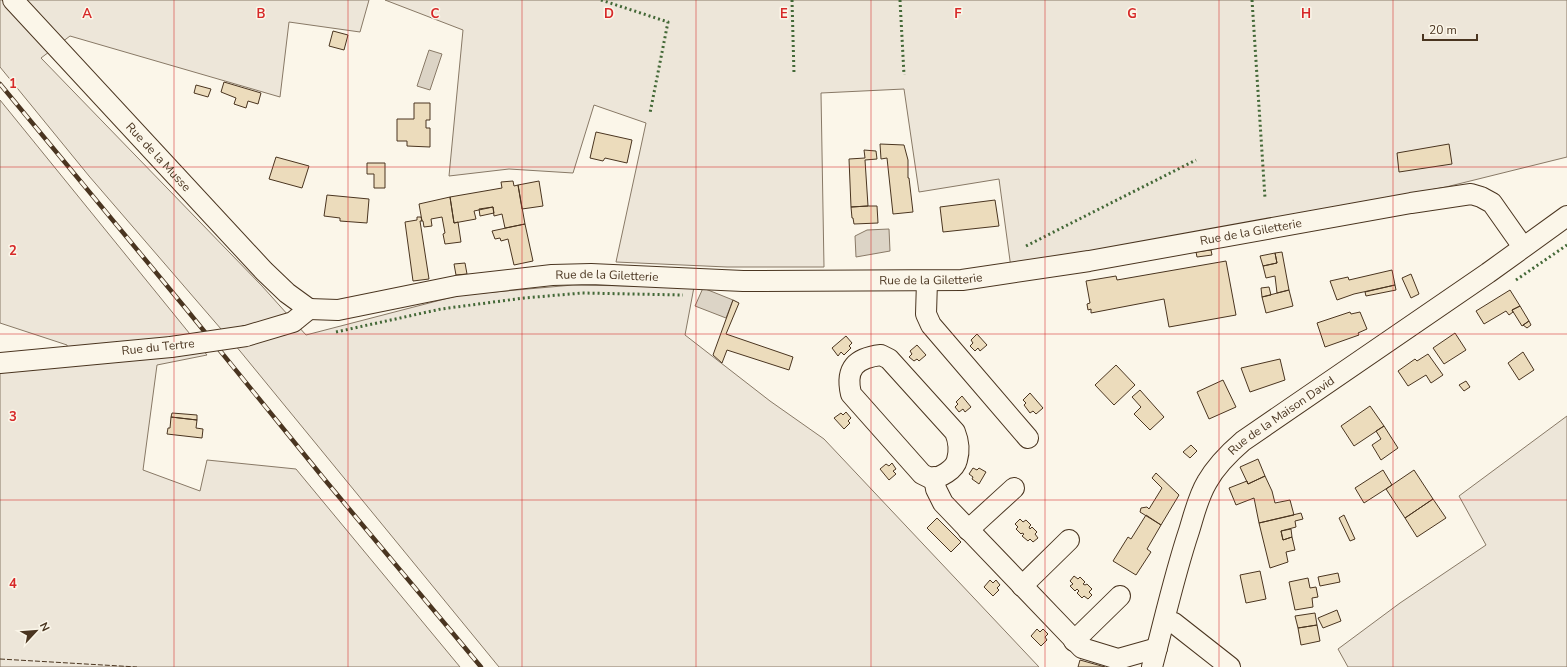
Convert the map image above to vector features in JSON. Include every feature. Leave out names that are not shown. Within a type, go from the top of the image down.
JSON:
[{"type":"street","name":"Rue de la Musse","points":[[13,0],[264,271],[287,293],[309,309]]},
{"type":"street","name":"Rue de la Giletterie","points":[[309,309],[338,310],[456,286],[552,275],[591,274],[743,281],[962,280],[1024,272],[1404,204],[1471,194],[1492,203],[1523,248]]},
{"type":"street","name":"Rue de la Maison David","points":[[1152,667],[1184,545],[1198,502],[1206,483],[1218,465],[1229,453],[1243,441],[1567,216]]},
{"type":"street","points":[[927,281],[926,314],[932,325],[1028,438]]},
{"type":"street","name":"Rue du Tertre","points":[[0,363],[171,347],[246,336],[293,322],[309,309]]},
{"type":"street","points":[[881,355],[890,359],[955,432],[959,442],[957,462],[949,472],[939,477],[934,477],[930,478],[922,474],[851,394],[848,383],[850,372],[858,362],[867,357],[881,355]]},
{"type":"street","points":[[934,477],[936,489],[943,503],[1082,648],[1118,659],[1157,648]]},
{"type":"street","points":[[968,530],[1014,488]]},
{"type":"street","points":[[1022,586],[1069,540]]},
{"type":"street","points":[[1074,641],[1120,596]]},
{"type":"street","points":[[1164,620],[1174,623],[1230,667]]},
{"type":"shaded area","points":[[0,0],[369,0],[360,32],[289,22],[280,97],[70,36],[41,58],[262,286],[306,335],[460,295],[573,285],[694,287],[685,335],[770,401],[824,439],[1039,667],[499,667],[240,351],[89,176],[0,67]]},
{"type":"shaded area","points":[[385,0],[1567,0],[1567,157],[1446,187],[1011,268],[999,179],[919,192],[904,89],[821,93],[824,267],[727,267],[616,262],[646,123],[594,105],[573,173],[509,169],[449,176],[463,30]]},
{"type":"shaded area","points":[[429,50],[442,54],[430,90],[417,86]]},
{"type":"shaded area","points":[[0,100],[207,355],[157,365],[143,470],[200,491],[207,460],[296,469],[460,667],[0,667],[0,373],[71,365],[67,345],[0,323]]},
{"type":"shaded area","points":[[889,229],[890,251],[856,257],[855,236],[867,230]]},
{"type":"shaded area","points":[[703,288],[733,300],[726,318],[695,306]]},
{"type":"shaded area","points":[[1567,416],[1567,667],[1348,667],[1338,649],[1400,603],[1486,545],[1459,496]]},
{"type":"building","points":[[333,31],[348,35],[344,50],[329,46]]},
{"type":"building","points":[[224,82],[261,93],[258,104],[248,101],[246,108],[234,104],[236,98],[221,92]]},
{"type":"building","points":[[196,85],[211,89],[208,97],[194,93]]},
{"type":"building","points":[[414,103],[430,103],[430,120],[426,120],[426,128],[430,128],[430,147],[407,146],[407,141],[397,141],[397,119],[414,119]]},
{"type":"building","points":[[596,132],[632,140],[627,163],[605,158],[603,161],[590,158]]},
{"type":"building","points":[[880,144],[904,145],[908,160],[908,178],[913,212],[893,214],[887,158],[881,159]]},
{"type":"building","points":[[1449,144],[1452,164],[1399,172],[1397,153]]},
{"type":"building","points":[[864,150],[876,151],[877,159],[865,160],[868,206],[851,207],[849,159],[865,158]]},
{"type":"building","points":[[276,157],[309,166],[302,188],[269,179]]},
{"type":"building","points":[[367,163],[385,163],[385,188],[374,188],[374,174],[367,174]]},
{"type":"building","points":[[513,181],[514,186],[518,185],[525,224],[505,228],[502,214],[494,216],[493,207],[474,211],[476,219],[454,223],[450,197],[502,188],[501,182]]},
{"type":"building","points":[[539,181],[543,206],[522,209],[518,185]]},
{"type":"building","points":[[327,195],[369,199],[367,223],[340,221],[340,218],[324,216]]},
{"type":"building","points":[[450,197],[454,223],[458,222],[461,242],[445,244],[443,234],[445,233],[442,217],[431,219],[432,226],[424,227],[419,204]]},
{"type":"building","points":[[995,200],[999,226],[943,232],[940,207]]},
{"type":"building","points":[[877,206],[878,223],[854,224],[851,207]]},
{"type":"building","points":[[493,207],[494,213],[480,216],[479,209]]},
{"type":"building","points":[[417,217],[421,217],[422,221],[420,221],[429,279],[413,281],[405,222],[417,220]]},
{"type":"building","points":[[525,224],[533,261],[514,265],[508,239],[501,241],[500,238],[495,239],[492,231]]},
{"type":"building","points":[[1211,250],[1212,255],[1197,257],[1196,252]]},
{"type":"building","points":[[1282,252],[1289,290],[1277,293],[1275,276],[1266,278],[1263,266],[1277,263],[1275,253]]},
{"type":"building","points":[[1275,253],[1277,263],[1263,266],[1260,256]]},
{"type":"building","points":[[1226,261],[1236,315],[1169,327],[1164,299],[1091,313],[1091,309],[1088,310],[1087,304],[1090,303],[1086,281],[1116,276],[1117,280]]},
{"type":"building","points":[[465,263],[467,274],[456,275],[454,264]]},
{"type":"building","points":[[1392,270],[1395,285],[1354,294],[1337,300],[1330,281],[1348,277],[1349,280]]},
{"type":"building","points":[[1411,274],[1419,294],[1411,298],[1402,278]]},
{"type":"building","points":[[1395,285],[1396,290],[1366,296],[1365,292]]},
{"type":"building","points":[[1269,287],[1271,295],[1262,297],[1261,288]]},
{"type":"building","points":[[1289,290],[1293,306],[1266,313],[1262,297]]},
{"type":"building","points":[[1510,290],[1520,306],[1512,310],[1513,312],[1509,315],[1506,311],[1484,324],[1476,311]]},
{"type":"building","points":[[733,300],[739,303],[726,334],[793,357],[789,370],[727,350],[722,363],[713,355]]},
{"type":"building","points":[[1520,306],[1529,321],[1522,326],[1512,310]]},
{"type":"building","points":[[1350,312],[1351,314],[1360,312],[1367,329],[1358,333],[1359,335],[1325,347],[1317,323]]},
{"type":"building","points":[[1529,321],[1531,325],[1527,328],[1523,325]]},
{"type":"building","points":[[1455,333],[1466,350],[1444,364],[1433,348]]},
{"type":"building","points":[[977,334],[987,345],[980,351],[978,348],[975,351],[970,346],[973,343],[971,340]]},
{"type":"building","points":[[846,336],[852,343],[849,346],[851,348],[844,355],[841,352],[838,356],[832,348]]},
{"type":"building","points":[[917,345],[926,355],[919,361],[917,359],[914,361],[909,357],[912,354],[910,351]]},
{"type":"building","points":[[1523,352],[1534,370],[1519,380],[1508,363]]},
{"type":"building","points":[[1428,354],[1443,375],[1431,383],[1426,375],[1408,386],[1398,371],[1415,359],[1417,361]]},
{"type":"building","points":[[1280,359],[1285,380],[1250,392],[1241,368]]},
{"type":"building","points":[[1116,365],[1135,385],[1114,405],[1095,385]]},
{"type":"building","points":[[1223,380],[1236,407],[1209,419],[1197,392]]},
{"type":"building","points":[[1466,381],[1470,387],[1464,391],[1459,385]]},
{"type":"building","points":[[1140,390],[1164,417],[1150,430],[1134,414],[1141,407],[1132,397]]},
{"type":"building","points":[[1030,393],[1043,408],[1036,414],[1033,411],[1030,413],[1024,405],[1026,403],[1023,400]]},
{"type":"building","points":[[962,396],[971,407],[965,412],[963,409],[959,412],[955,407],[958,404],[956,402]]},
{"type":"building","points":[[1370,406],[1384,426],[1354,446],[1341,426]]},
{"type":"building","points":[[846,412],[851,418],[848,421],[850,423],[844,429],[834,418],[841,413],[843,415]]},
{"type":"building","points":[[172,413],[197,415],[197,420],[171,417]]},
{"type":"building","points":[[171,417],[197,420],[196,428],[203,429],[202,438],[167,434],[168,428],[170,428]]},
{"type":"building","points":[[1384,426],[1398,448],[1381,460],[1372,445],[1381,439],[1376,431]]},
{"type":"building","points":[[1191,445],[1197,451],[1190,458],[1183,452]]},
{"type":"building","points":[[1258,459],[1265,476],[1248,484],[1240,467]]},
{"type":"building","points":[[892,463],[896,469],[893,471],[896,474],[889,480],[880,469],[886,464],[889,466]]},
{"type":"building","points":[[973,468],[977,470],[979,468],[986,472],[979,484],[972,479],[973,477],[969,474]]},
{"type":"building","points":[[1383,470],[1392,485],[1364,503],[1355,488]]},
{"type":"building","points":[[1414,470],[1433,499],[1405,518],[1386,489]]},
{"type":"building","points":[[1156,473],[1179,495],[1161,525],[1140,512],[1141,508],[1147,507],[1149,509],[1162,488],[1152,478]]},
{"type":"building","points":[[1265,476],[1272,491],[1275,503],[1290,500],[1294,515],[1259,523],[1254,498],[1236,505],[1229,488],[1247,481],[1248,484]]},
{"type":"building","points":[[1433,499],[1446,518],[1417,537],[1405,518]]},
{"type":"building","points":[[1301,513],[1303,519],[1295,521],[1296,527],[1281,531],[1283,540],[1292,537],[1295,550],[1286,552],[1288,562],[1270,568],[1259,523]]},
{"type":"building","points":[[1146,515],[1161,525],[1147,549],[1151,552],[1136,575],[1113,561],[1128,537],[1131,539]]},
{"type":"building","points":[[1344,515],[1355,539],[1350,541],[1339,518]]},
{"type":"building","points":[[937,518],[961,542],[951,552],[927,528]]},
{"type":"building","points":[[1020,519],[1023,522],[1026,520],[1031,525],[1029,527],[1030,529],[1032,527],[1037,532],[1035,534],[1038,538],[1033,542],[1030,539],[1028,541],[1022,536],[1024,534],[1021,534],[1016,529],[1018,527],[1015,524]]},
{"type":"building","points":[[1291,529],[1292,537],[1283,540],[1281,531]]},
{"type":"building","points":[[1260,571],[1266,599],[1246,603],[1240,575]]},
{"type":"building","points":[[1338,573],[1340,582],[1320,586],[1318,577]]},
{"type":"building","points":[[1074,576],[1078,579],[1080,577],[1085,582],[1083,584],[1087,584],[1092,589],[1089,592],[1092,595],[1088,599],[1084,596],[1082,598],[1077,593],[1079,591],[1077,589],[1075,591],[1070,586],[1073,584],[1070,581]]},
{"type":"building","points":[[1308,578],[1310,588],[1316,587],[1318,597],[1312,598],[1313,607],[1295,610],[1289,582]]},
{"type":"building","points":[[990,580],[993,583],[996,580],[1000,585],[997,588],[999,590],[993,596],[984,587]]},
{"type":"building","points":[[1337,610],[1341,621],[1323,628],[1318,618]]},
{"type":"building","points":[[1315,613],[1317,625],[1298,628],[1295,616]]},
{"type":"building","points":[[1317,625],[1320,641],[1301,645],[1298,628]]},
{"type":"building","points":[[1037,629],[1040,632],[1043,629],[1048,634],[1045,637],[1047,640],[1041,646],[1031,636]]},
{"type":"building","points":[[1080,660],[1105,667],[1078,667]]},
{"type":"railway","points":[[0,84],[325,480],[481,667]]},
{"type":"hedge","points":[[601,0],[668,22],[650,113]]},
{"type":"hedge","points":[[792,0],[794,74]]},
{"type":"hedge","points":[[900,0],[904,75]]},
{"type":"hedge","points":[[1252,0],[1265,198]]},
{"type":"hedge","points":[[1026,246],[1196,160]]},
{"type":"hedge","points":[[1516,280],[1567,245]]},
{"type":"hedge","points":[[336,332],[441,309],[524,298],[582,293],[683,295]]},
{"type":"fence","points":[[0,659],[137,667]]}]
